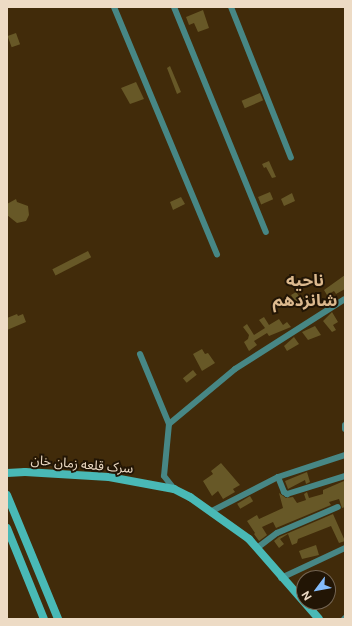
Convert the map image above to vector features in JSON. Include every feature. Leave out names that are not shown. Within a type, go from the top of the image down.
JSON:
[{"type":"street","points":[[114,7],[217,254]]},
{"type":"street","points":[[174,7],[266,232]]},
{"type":"street","points":[[231,7],[291,158]]},
{"type":"street","points":[[169,424],[235,369],[345,299]]},
{"type":"street","points":[[140,354],[169,424],[164,476],[174,489]]},
{"type":"street","points":[[212,511],[278,477],[345,455]]},
{"type":"street","name":"سرک قلعه زمان خان","points":[[7,473],[25,472],[109,477],[174,489],[212,511],[249,539],[281,578],[319,619]]},
{"type":"street","points":[[278,477],[284,492],[287,494],[345,476]]},
{"type":"street","points":[[7,495],[58,619]]},
{"type":"street","points":[[256,548],[277,533],[338,507]]},
{"type":"street","points":[[7,528],[44,619]]},
{"type":"street","points":[[281,578],[345,548]]},
{"type":"building","points":[[203,10],[209,28],[198,32],[194,23],[189,25],[186,17]]},
{"type":"building","points":[[16,33],[20,44],[12,47],[8,36]]},
{"type":"building","points":[[170,66],[181,92],[177,94],[167,68]]},
{"type":"building","points":[[136,82],[144,99],[130,104],[121,88]]},
{"type":"building","points":[[260,93],[263,100],[245,108],[242,101]]},
{"type":"building","points":[[269,161],[276,177],[272,178],[266,167],[264,168],[262,164]]},
{"type":"building","points":[[270,192],[273,199],[261,204],[258,197]]},
{"type":"building","points":[[292,193],[295,201],[284,206],[281,199]]},
{"type":"building","points":[[181,197],[185,204],[173,210],[170,202]]},
{"type":"building","points":[[16,199],[17,202],[28,206],[29,215],[26,221],[17,223],[7,215],[7,204]]},
{"type":"building","points":[[88,251],[91,257],[56,275],[52,269]]},
{"type":"building","points":[[345,275],[345,289],[336,294],[334,291],[327,295],[324,290]]},
{"type":"building","points":[[296,292],[301,299],[308,294],[315,304],[310,308],[307,304],[299,307],[291,295]]},
{"type":"building","points":[[332,312],[338,322],[333,325],[336,330],[332,332],[323,321]]},
{"type":"building","points":[[17,314],[18,316],[23,314],[26,322],[7,330],[7,318]]},
{"type":"building","points":[[264,317],[269,325],[279,319],[283,325],[287,322],[291,327],[269,336],[267,333],[254,341],[257,345],[249,351],[244,342],[248,339],[249,335],[243,327],[247,324],[254,335],[265,328],[259,320]]},
{"type":"building","points":[[315,326],[321,335],[308,340],[302,332]]},
{"type":"building","points":[[294,337],[299,344],[287,351],[284,346]]},
{"type":"building","points":[[202,349],[205,354],[208,353],[215,363],[202,371],[193,354]]},
{"type":"building","points":[[193,370],[197,375],[187,383],[183,378]]},
{"type":"building","points":[[221,463],[240,485],[233,489],[235,492],[223,499],[218,491],[212,496],[203,481],[213,474],[211,471]]},
{"type":"building","points":[[307,472],[310,482],[306,484],[305,480],[288,489],[285,481]]},
{"type":"building","points":[[344,481],[345,507],[342,508],[339,499],[329,502],[331,505],[276,528],[273,522],[262,527],[267,535],[259,541],[247,521],[257,515],[259,519],[283,508],[279,493],[286,498],[293,497],[297,503],[306,500],[304,494],[307,492],[309,498],[323,494],[323,490]]},
{"type":"building","points":[[250,496],[253,501],[240,509],[237,504]]},
{"type":"building","points":[[333,514],[345,541],[339,543],[331,526],[298,539],[297,543],[292,545],[288,534],[280,539],[284,544],[279,548],[274,541],[279,537]]},
{"type":"building","points":[[316,545],[319,555],[302,559],[299,551]]},
{"type":"district","name":"ناحیه شانزدهم","points":[[305,291]]}]
